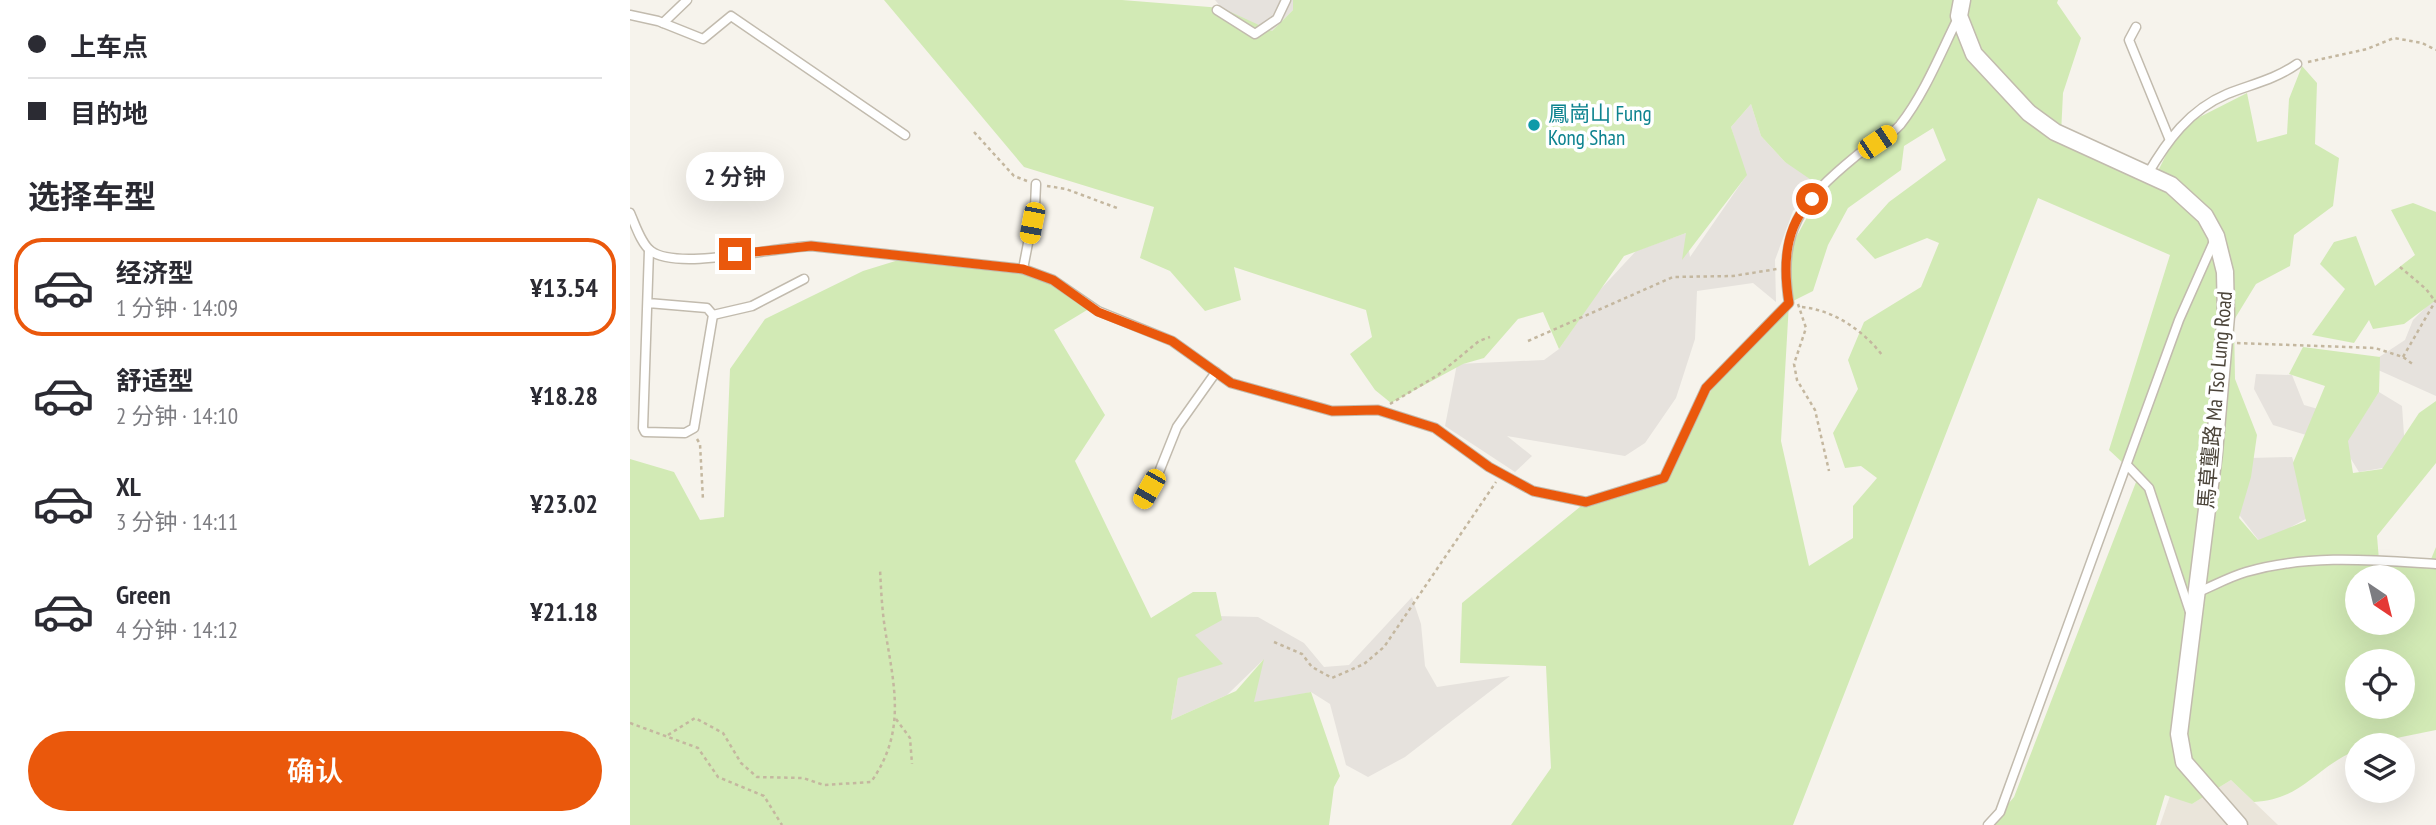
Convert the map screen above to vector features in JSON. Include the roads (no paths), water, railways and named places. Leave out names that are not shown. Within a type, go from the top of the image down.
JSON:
[{"type":"street","name":"馬草壟路 Ma Tso Lung Road","points":[[1960,8],[1974,54],[2029,113],[2055,132],[2171,185],[2205,216],[2216,236],[2225,272],[2224,342],[2214,453],[2179,734],[2184,762],[2239,825]]},
{"type":"lane","points":[[663,23],[687,0]]},
{"type":"lane","points":[[1217,10],[1255,34],[1277,19],[1286,0]]},
{"type":"lane","points":[[649,250],[668,259],[712,258],[779,247],[811,246],[1023,269],[1053,280],[1098,312],[1172,341],[1231,383],[1332,411],[1378,410],[1435,428],[1501,474],[1533,491],[1586,502],[1664,478],[1706,388],[1789,303],[1784,268],[1790,234],[1801,210],[1856,156],[1898,127],[1920,94],[1960,8]]},
{"type":"lane","points":[[630,15],[663,23],[703,39],[731,16],[905,135]]},
{"type":"lane","points":[[2136,27],[2129,40],[2134,59],[2169,138]]},
{"type":"lane","points":[[2147,175],[2169,138],[2196,111],[2227,94],[2276,78],[2297,64]]},
{"type":"lane","points":[[1023,269],[1035,207],[1036,184]]},
{"type":"lane","points":[[630,214],[649,250],[645,432],[685,433],[694,428],[713,314]]},
{"type":"lane","points":[[1987,825],[2000,812],[2179,320],[2216,236]]},
{"type":"lane","points":[[713,314],[752,306],[804,279]]},
{"type":"lane","points":[[648,303],[707,308],[713,314]]},
{"type":"lane","points":[[1141,502],[1157,477],[1177,427],[1216,372]]},
{"type":"lane","points":[[2127,465],[2149,488],[2193,622]]},
{"type":"lane","points":[[2196,593],[2245,572],[2298,561],[2364,559],[2436,564]]},
{"type":"place","name":"鳳崗山 Fung Kong Shan","points":[[1534,125]]}]
